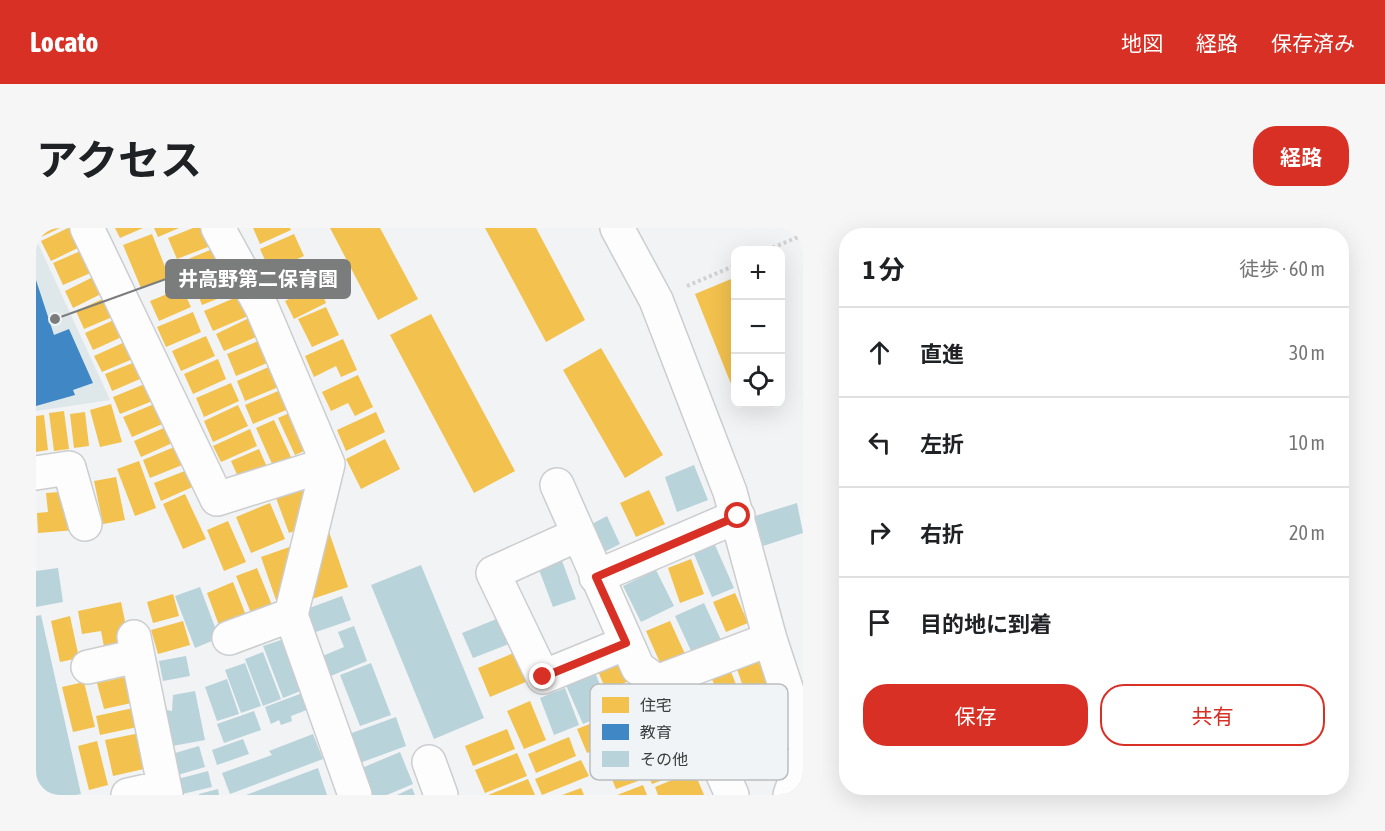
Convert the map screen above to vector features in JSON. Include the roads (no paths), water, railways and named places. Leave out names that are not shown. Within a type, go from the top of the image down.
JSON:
[{"type":"street","points":[[87,228],[217,499],[328,464]]},
{"type":"street","points":[[218,228],[262,308],[328,464],[291,615],[355,795]]},
{"type":"street","points":[[617,228],[656,300],[738,516],[770,639],[785,684]]},
{"type":"street","points":[[36,473],[69,468],[85,524]]},
{"type":"street","points":[[557,485],[577,535],[638,668],[660,684]]},
{"type":"street","points":[[596,577],[738,516]]},
{"type":"street","points":[[577,535],[493,573],[543,677],[626,643]]},
{"type":"street","points":[[229,638],[291,615]]},
{"type":"street","points":[[657,682],[770,639]]},
{"type":"street","points":[[88,668],[136,646],[165,791],[128,795]]},
{"type":"street","points":[[788,694],[803,740]]},
{"type":"street","points":[[790,795],[803,758]]},
{"type":"street","points":[[429,762],[441,795]]},
{"type":"street","points":[[725,780],[732,795]]},
{"type":"place","name":"井高野第二保育園","points":[[55,319]]}]
